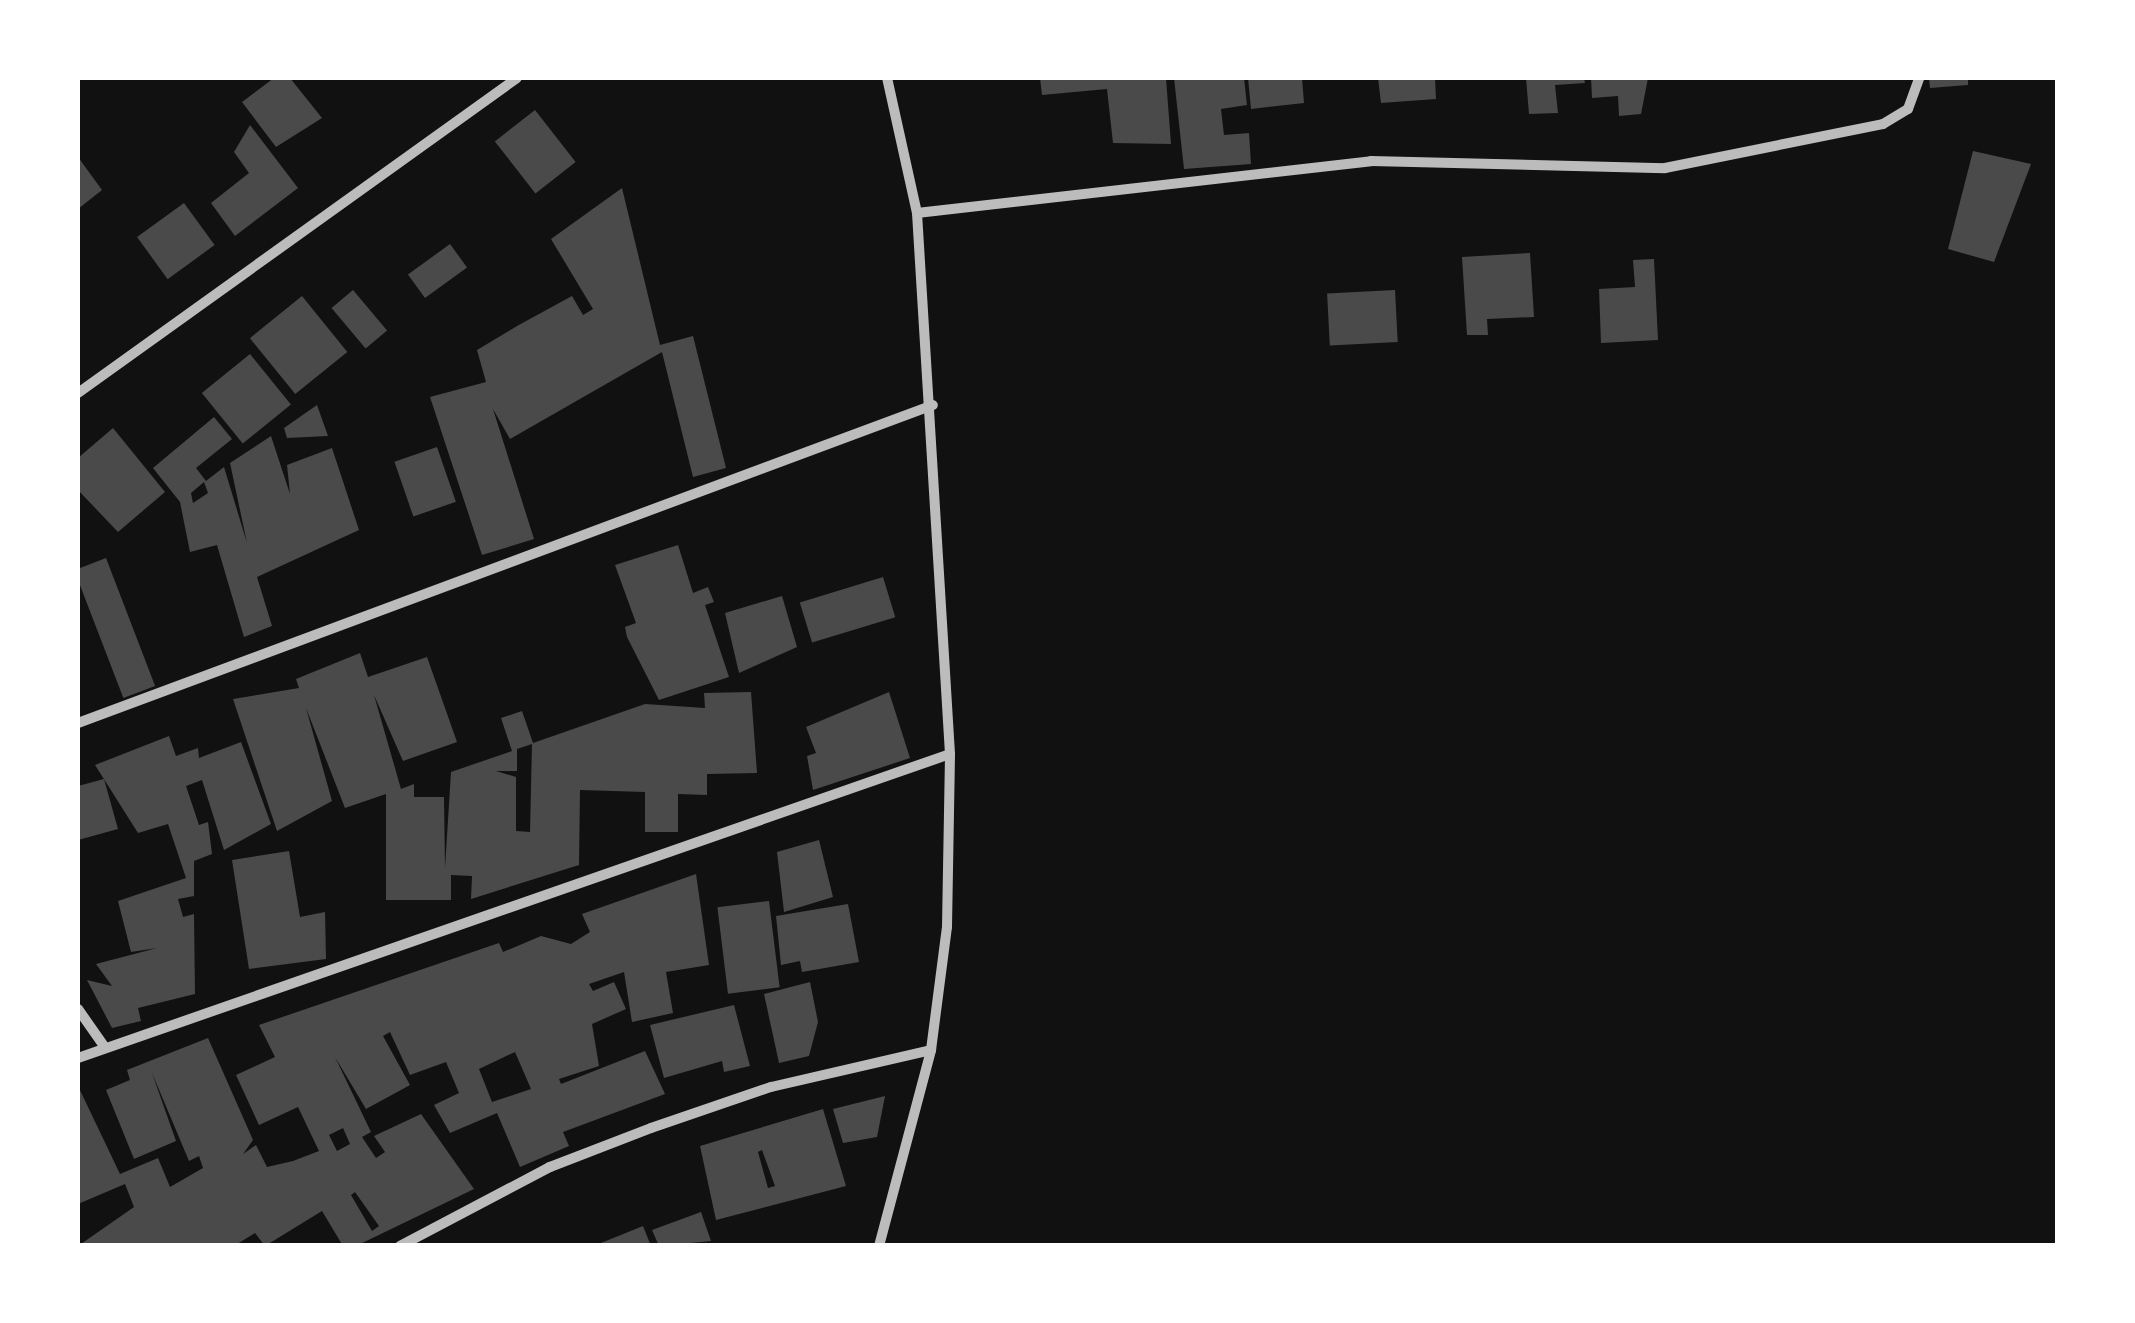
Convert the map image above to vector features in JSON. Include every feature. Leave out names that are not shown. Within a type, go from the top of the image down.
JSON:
[{"type":"street","points":[[78,393],[516,78]]},
{"type":"street","points":[[879,1246],[931,1050],[947,927],[950,754],[933,405],[917,213],[887,78]]},
{"type":"street","points":[[917,213],[1371,160],[1665,168],[1883,124],[1908,109],[1919,78]]},
{"type":"street","points":[[78,724],[933,405]]},
{"type":"street","points":[[78,1058],[950,754]]},
{"type":"street","points":[[78,1009],[104,1046]]},
{"type":"street","points":[[400,1246],[550,1168],[652,1128],[771,1086],[931,1050]]},
{"type":"building","points":[[274,78],[290,78],[322,118],[276,147],[242,102]]},
{"type":"building","points":[[1040,78],[1166,78],[1171,144],[1113,143],[1107,89],[1042,95]]},
{"type":"building","points":[[1174,78],[1244,78],[1247,105],[1221,109],[1224,135],[1249,133],[1251,164],[1184,169]]},
{"type":"building","points":[[1248,78],[1302,78],[1304,103],[1251,109]]},
{"type":"building","points":[[1378,78],[1435,78],[1436,99],[1381,103]]},
{"type":"building","points":[[1526,78],[1584,78],[1585,83],[1555,85],[1558,113],[1529,114]]},
{"type":"building","points":[[1591,78],[1648,78],[1641,114],[1619,116],[1618,96],[1592,98]]},
{"type":"building","points":[[1929,78],[1968,78],[1968,85],[1930,88]]},
{"type":"building","points":[[535,110],[576,162],[535,193],[495,141]]},
{"type":"building","points":[[250,125],[298,188],[235,236],[211,203],[249,173],[234,152]]},
{"type":"building","points":[[1973,151],[2031,164],[1994,262],[1948,249]]},
{"type":"building","points":[[78,157],[102,190],[78,209]]},
{"type":"building","points":[[622,188],[660,345],[693,336],[726,468],[693,477],[662,352],[510,439],[493,409],[534,539],[482,555],[430,397],[486,382],[477,350],[572,296],[583,315],[593,309],[551,239]]},
{"type":"building","points":[[184,203],[215,245],[168,279],[137,237]]},
{"type":"building","points":[[450,244],[467,267],[425,298],[408,275]]},
{"type":"building","points":[[1530,253],[1534,317],[1487,319],[1488,335],[1467,335],[1462,257]]},
{"type":"building","points":[[1654,259],[1658,340],[1601,343],[1599,289],[1635,287],[1633,260]]},
{"type":"building","points":[[353,290],[387,331],[366,349],[332,308]]},
{"type":"building","points":[[1395,290],[1398,342],[1330,345],[1327,294]]},
{"type":"building","points":[[302,296],[347,352],[295,394],[250,338]]},
{"type":"building","points":[[250,354],[291,405],[243,444],[202,393]]},
{"type":"building","points":[[317,405],[328,436],[287,438],[284,428]]},
{"type":"building","points":[[214,417],[232,439],[196,468],[206,481],[224,467],[247,543],[230,463],[271,436],[290,494],[287,465],[332,448],[359,530],[257,577],[272,626],[244,637],[217,545],[190,552],[180,502],[153,468]],"holes":[[[204,482],[208,493],[193,503],[191,493]]]},
{"type":"building","points":[[113,428],[165,492],[118,532],[78,490],[78,458]]},
{"type":"building","points":[[437,447],[456,502],[413,516],[394,462]]},
{"type":"building","points":[[678,545],[693,593],[708,587],[714,602],[705,605],[729,677],[659,700],[627,637],[625,627],[636,623],[615,565]]},
{"type":"building","points":[[106,558],[155,686],[123,698],[78,580],[78,569]]},
{"type":"building","points":[[883,577],[895,617],[812,643],[800,602]]},
{"type":"building","points":[[782,596],[797,647],[739,673],[725,613]]},
{"type":"building","points":[[360,653],[368,677],[427,657],[457,742],[403,761],[374,695],[401,789],[414,784],[414,797],[444,797],[445,868],[451,772],[512,751],[501,718],[522,711],[533,743],[645,704],[705,708],[704,693],[751,692],[757,773],[707,774],[707,795],[678,794],[678,832],[645,832],[645,792],[580,790],[579,865],[471,899],[472,876],[451,875],[451,900],[386,900],[386,794],[345,808],[306,708],[332,801],[277,831],[233,699],[299,688],[296,679]],"holes":[[[532,744],[530,832],[516,831],[516,777],[496,771],[517,771],[517,749]]]},
{"type":"building","points":[[889,692],[910,758],[813,790],[807,756],[816,753],[806,727]]},
{"type":"building","points":[[169,736],[176,756],[198,748],[199,758],[241,742],[271,824],[224,850],[202,780],[186,786],[199,825],[208,822],[212,854],[194,861],[194,896],[178,899],[183,917],[194,914],[195,994],[138,1008],[141,1021],[112,1028],[87,980],[112,986],[96,964],[157,948],[131,952],[118,901],[186,878],[168,824],[138,833],[95,765]]},
{"type":"building","points":[[104,779],[118,829],[78,840],[78,786]]},
{"type":"building","points":[[819,840],[833,897],[784,912],[777,852]]},
{"type":"building","points":[[289,851],[300,917],[325,912],[326,959],[249,969],[232,860]]},
{"type":"building","points":[[696,874],[709,965],[666,972],[673,1013],[632,1022],[624,972],[589,984],[593,991],[614,982],[626,1009],[592,1024],[599,1066],[559,1079],[561,1084],[645,1051],[665,1094],[563,1132],[569,1146],[520,1167],[497,1113],[450,1133],[434,1105],[459,1093],[446,1062],[410,1075],[390,1032],[383,1036],[410,1085],[366,1109],[335,1057],[371,1132],[362,1137],[376,1158],[385,1152],[374,1136],[421,1114],[474,1189],[356,1246],[343,1246],[322,1211],[265,1246],[255,1233],[234,1246],[78,1246],[134,1207],[125,1184],[78,1204],[78,1086],[120,1174],[158,1158],[170,1187],[203,1168],[199,1156],[189,1161],[152,1073],[176,1141],[134,1159],[106,1090],[130,1080],[127,1070],[208,1038],[253,1140],[243,1154],[256,1145],[267,1167],[293,1161],[319,1151],[298,1107],[259,1125],[236,1075],[275,1057],[259,1025],[499,943],[503,952],[541,936],[571,944],[590,932],[582,914]],"holes":[[[515,1052],[531,1089],[492,1102],[479,1069]],[[343,1128],[350,1144],[337,1151],[329,1135]],[[355,1192],[379,1226],[372,1231],[351,1195]]]},
{"type":"building","points":[[769,901],[780,987],[728,994],[717,907]]},
{"type":"building","points":[[848,904],[859,962],[802,972],[800,961],[781,965],[776,916]]},
{"type":"building","points":[[810,982],[818,1022],[809,1056],[779,1063],[764,994]]},
{"type":"building","points":[[734,1005],[750,1066],[724,1072],[722,1061],[664,1078],[650,1025]]},
{"type":"building","points":[[885,1096],[877,1137],[843,1143],[833,1109]]},
{"type":"building","points":[[823,1109],[846,1186],[716,1220],[700,1146]],"holes":[[[762,1150],[775,1186],[768,1188],[758,1152]]]},
{"type":"building","points":[[701,1212],[711,1241],[659,1246],[652,1230]]},
{"type":"building","points":[[643,1226],[651,1246],[596,1246],[596,1245]]}]
